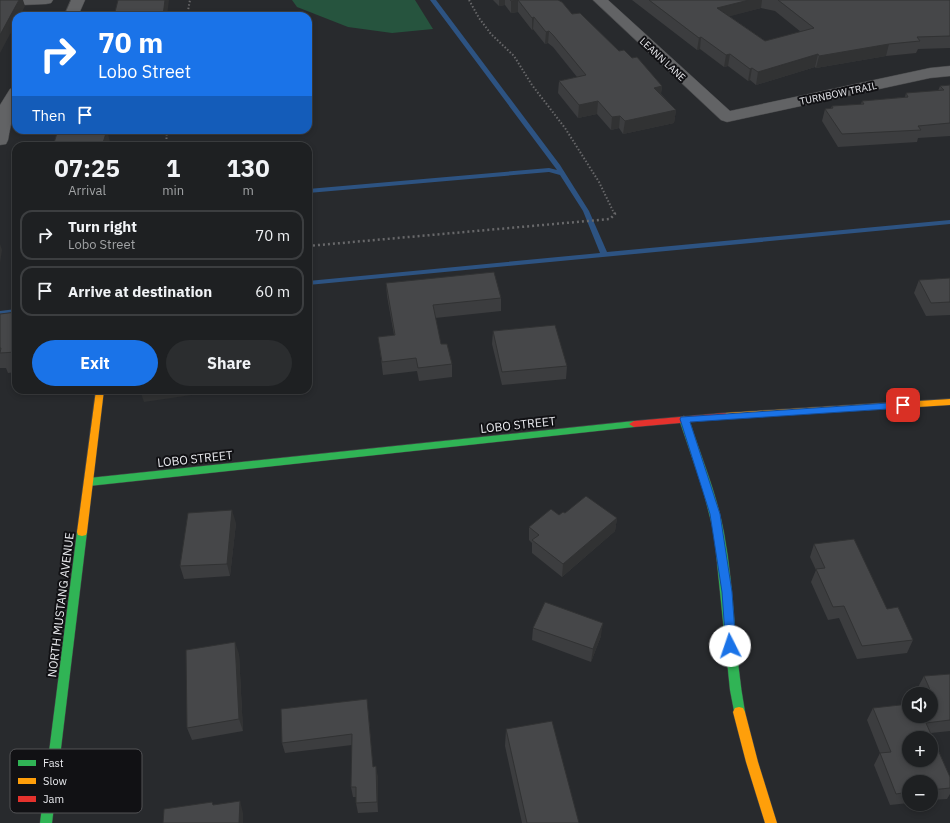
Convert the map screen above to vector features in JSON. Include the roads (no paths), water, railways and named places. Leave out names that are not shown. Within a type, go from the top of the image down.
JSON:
[{"type":"street","points":[[0,2],[46,0]]},
{"type":"street","points":[[73,12],[78,0]]},
{"type":"street","name":"LEANN LANE","points":[[600,0],[727,117]]},
{"type":"street","name":"TURNBOW TRAIL","points":[[727,117],[930,73],[950,72]]},
{"type":"street","points":[[0,140],[5,110],[12,99]]},
{"type":"street","name":"NORTH MUSTANG AVENUE","points":[[55,749],[100,394]]},
{"type":"street","name":"LOBO STREET","points":[[89,482],[684,419],[950,402]]},
{"type":"street","points":[[684,419],[715,514],[727,592],[731,660],[738,703],[759,788],[771,823]]},
{"type":"street","name":"NORTH MUSTANG AVENUE","points":[[46,823],[47,813]]},
{"type":"waterway","points":[[433,0],[563,174]]},
{"type":"waterway","points":[[312,191],[549,170],[563,174]]},
{"type":"waterway","points":[[563,174],[586,211],[604,254]]},
{"type":"waterway","points":[[312,283],[950,222]]},
{"type":"waterway","points":[[0,313],[12,312]]}]
